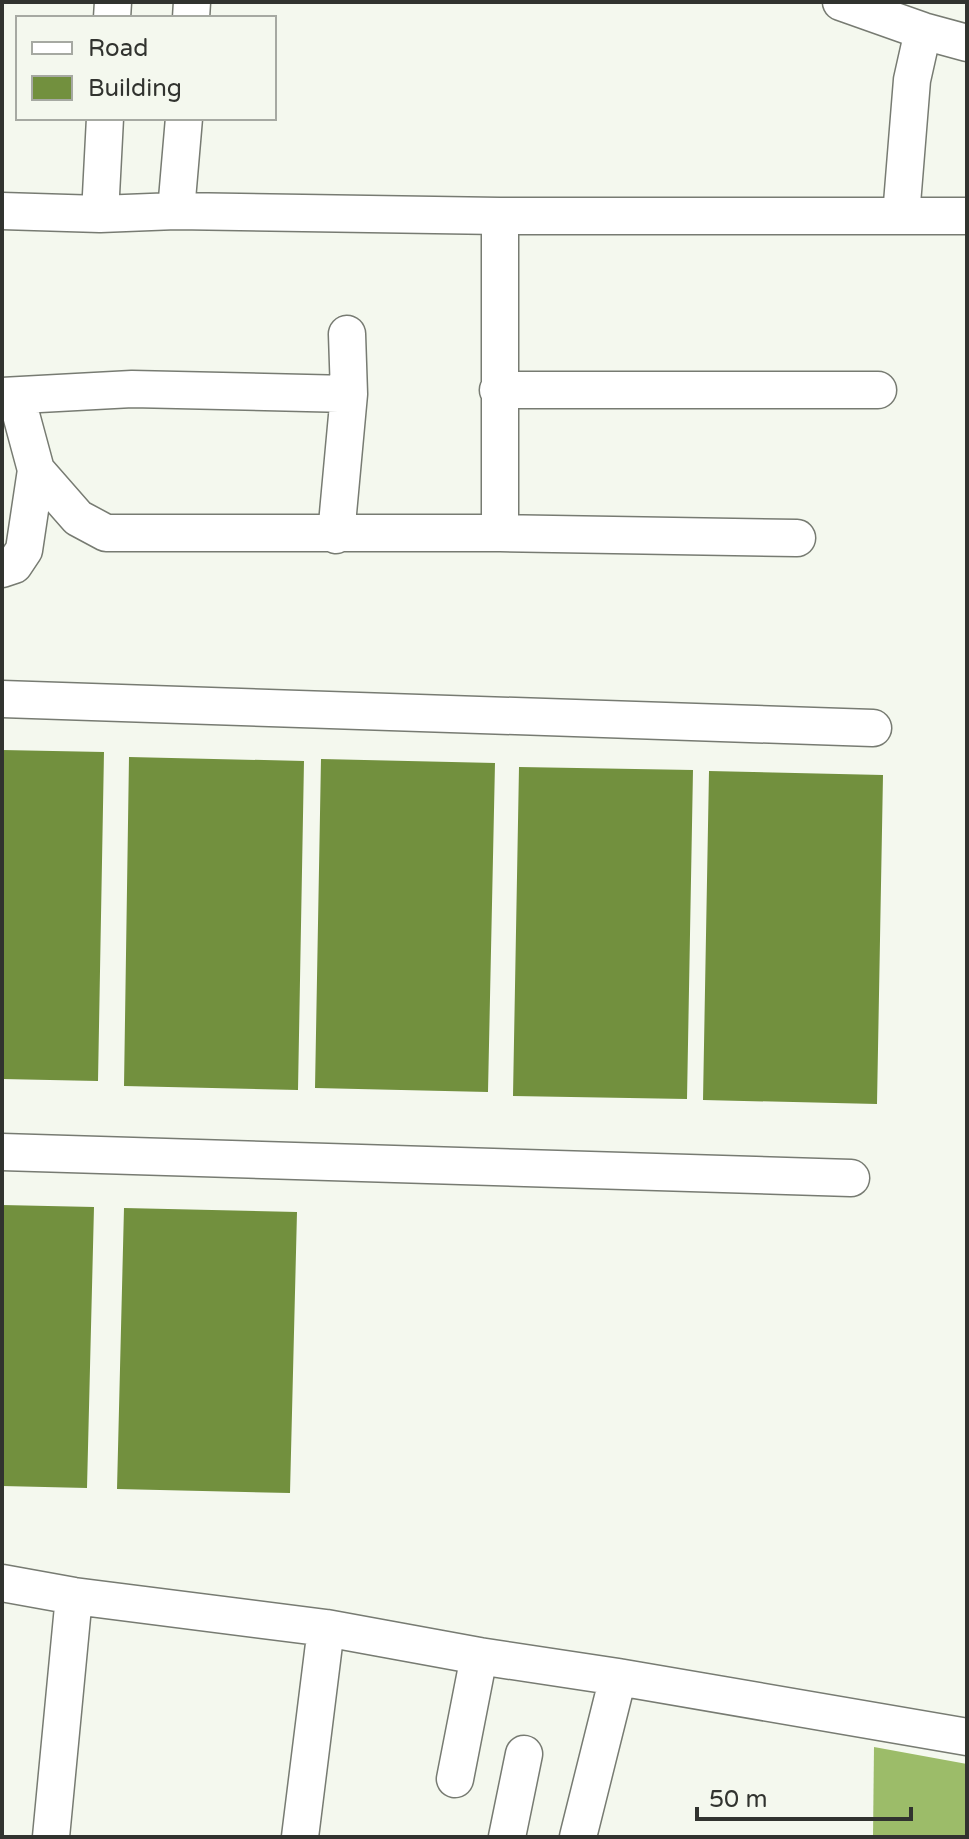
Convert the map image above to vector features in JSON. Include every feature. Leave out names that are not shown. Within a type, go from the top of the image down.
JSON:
[{"type":"street","points":[[841,2],[967,43]]},
{"type":"street","points":[[901,216],[912,80],[923,31]]},
{"type":"street","points":[[100,214],[105,120]]},
{"type":"street","points":[[176,211],[184,120]]},
{"type":"street","points":[[2,211],[100,214],[176,211],[500,216],[967,216]]},
{"type":"street","points":[[500,216],[500,533]]},
{"type":"street","points":[[336,535],[349,394],[347,334]]},
{"type":"street","points":[[349,394],[132,389],[9,396],[36,470],[78,518],[106,533],[500,533],[797,538]]},
{"type":"street","points":[[498,390],[878,390]]},
{"type":"street","points":[[2,569],[14,565],[24,550],[36,470]]},
{"type":"street","points":[[2,699],[873,728]]},
{"type":"street","points":[[2,1152],[851,1178]]},
{"type":"street","points":[[2,1583],[74,1596],[326,1628],[967,1737]]},
{"type":"street","points":[[51,1837],[74,1596]]},
{"type":"street","points":[[300,1837],[326,1628]]},
{"type":"street","points":[[455,1779],[479,1656]]},
{"type":"street","points":[[578,1837],[618,1677]]},
{"type":"street","points":[[507,1837],[524,1754]]},
{"type":"shaded area","points":[[874,1747],[967,1764],[967,1837],[873,1837]]},
{"type":"building","points":[[2,750],[104,752],[98,1081],[2,1079]]},
{"type":"building","points":[[129,757],[304,761],[298,1090],[124,1086]]},
{"type":"building","points":[[321,759],[495,763],[488,1092],[315,1088]]},
{"type":"building","points":[[519,767],[693,770],[687,1099],[513,1096]]},
{"type":"building","points":[[709,771],[883,775],[877,1104],[703,1100]]},
{"type":"building","points":[[2,1205],[94,1207],[87,1488],[2,1486]]},
{"type":"building","points":[[124,1208],[297,1212],[290,1493],[117,1489]]}]
